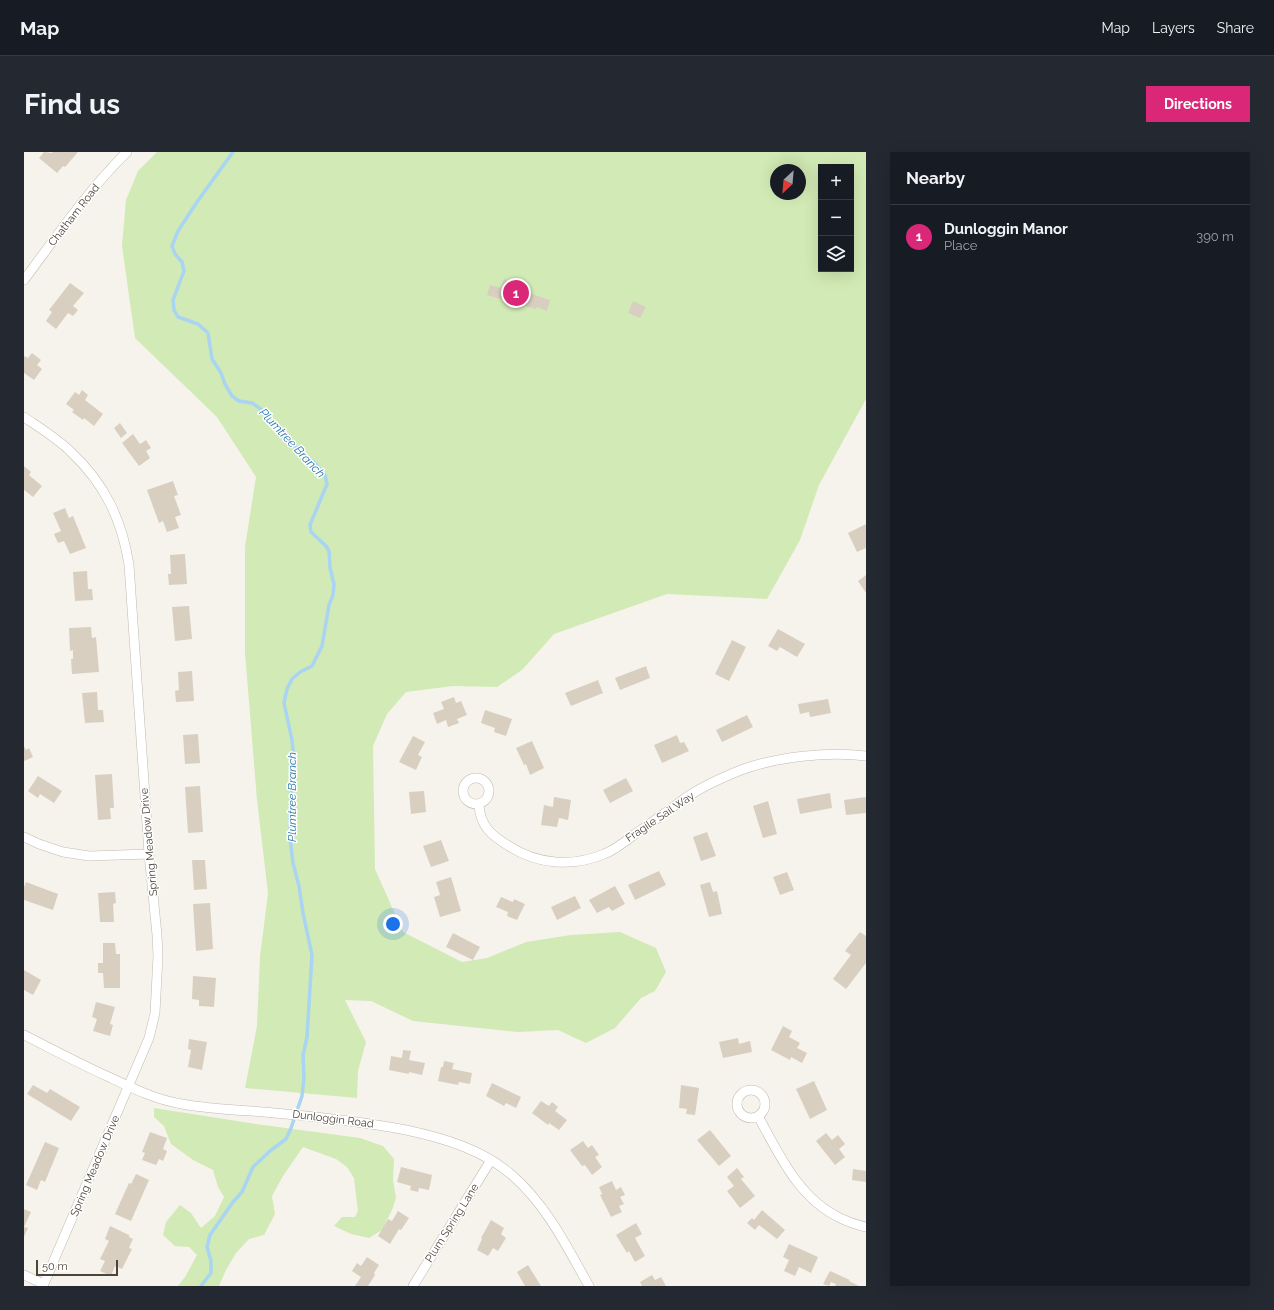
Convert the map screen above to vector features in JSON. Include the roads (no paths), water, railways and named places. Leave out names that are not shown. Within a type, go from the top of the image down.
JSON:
[{"type":"street","name":"Chatham Road","points":[[24,280],[83,201],[111,167],[127,152]]},
{"type":"street","points":[[24,264],[32,269]]},
{"type":"street","name":"Spring Meadow Drive","points":[[24,417],[70,450],[86,466],[100,485],[112,506],[125,542],[130,573],[150,854],[158,943],[155,1012],[149,1038],[43,1285]]},
{"type":"street","name":"Fragile Sail Way","points":[[479,805],[479,816],[484,825],[498,840],[526,855],[545,861],[565,863],[586,860],[606,853],[628,840],[686,798],[713,783],[742,770],[804,756],[830,754],[866,756]]},
{"type":"street","points":[[24,837],[63,852],[89,856],[150,854]]},
{"type":"street","name":"Dunloggin Road","points":[[24,1035],[129,1087],[154,1097],[182,1104],[304,1115],[383,1126],[423,1134],[467,1148],[491,1160],[512,1176],[544,1210],[565,1243],[589,1286]]},
{"type":"street","points":[[758,1116],[788,1169],[798,1184],[811,1198],[839,1218],[866,1228]]},
{"type":"street","name":"Plum Spring Lane","points":[[413,1286],[491,1160]]},
{"type":"street","points":[[24,1275],[43,1285]]},
{"type":"waterway","name":"Plumtree Branch","points":[[201,1286],[211,1273],[211,1261],[207,1247],[210,1235],[233,1202],[242,1192],[253,1167],[270,1151],[286,1139],[302,1096],[304,1078],[303,1055],[307,1037],[312,955],[299,886],[293,863],[290,838],[294,761],[292,740],[284,703],[287,689],[292,679],[300,672],[312,666],[322,646],[334,584],[330,568],[329,551],[326,546],[311,532],[310,525],[327,484],[325,475],[315,463],[299,451],[288,440],[274,422],[262,410],[252,403],[239,401],[232,396],[221,373],[212,359],[208,333],[198,324],[178,317],[174,310],[173,300],[184,271],[182,262],[175,254],[172,246],[178,231],[233,152]]},
{"type":"place","name":"Dunloggin Manor","points":[[516,293]]}]
